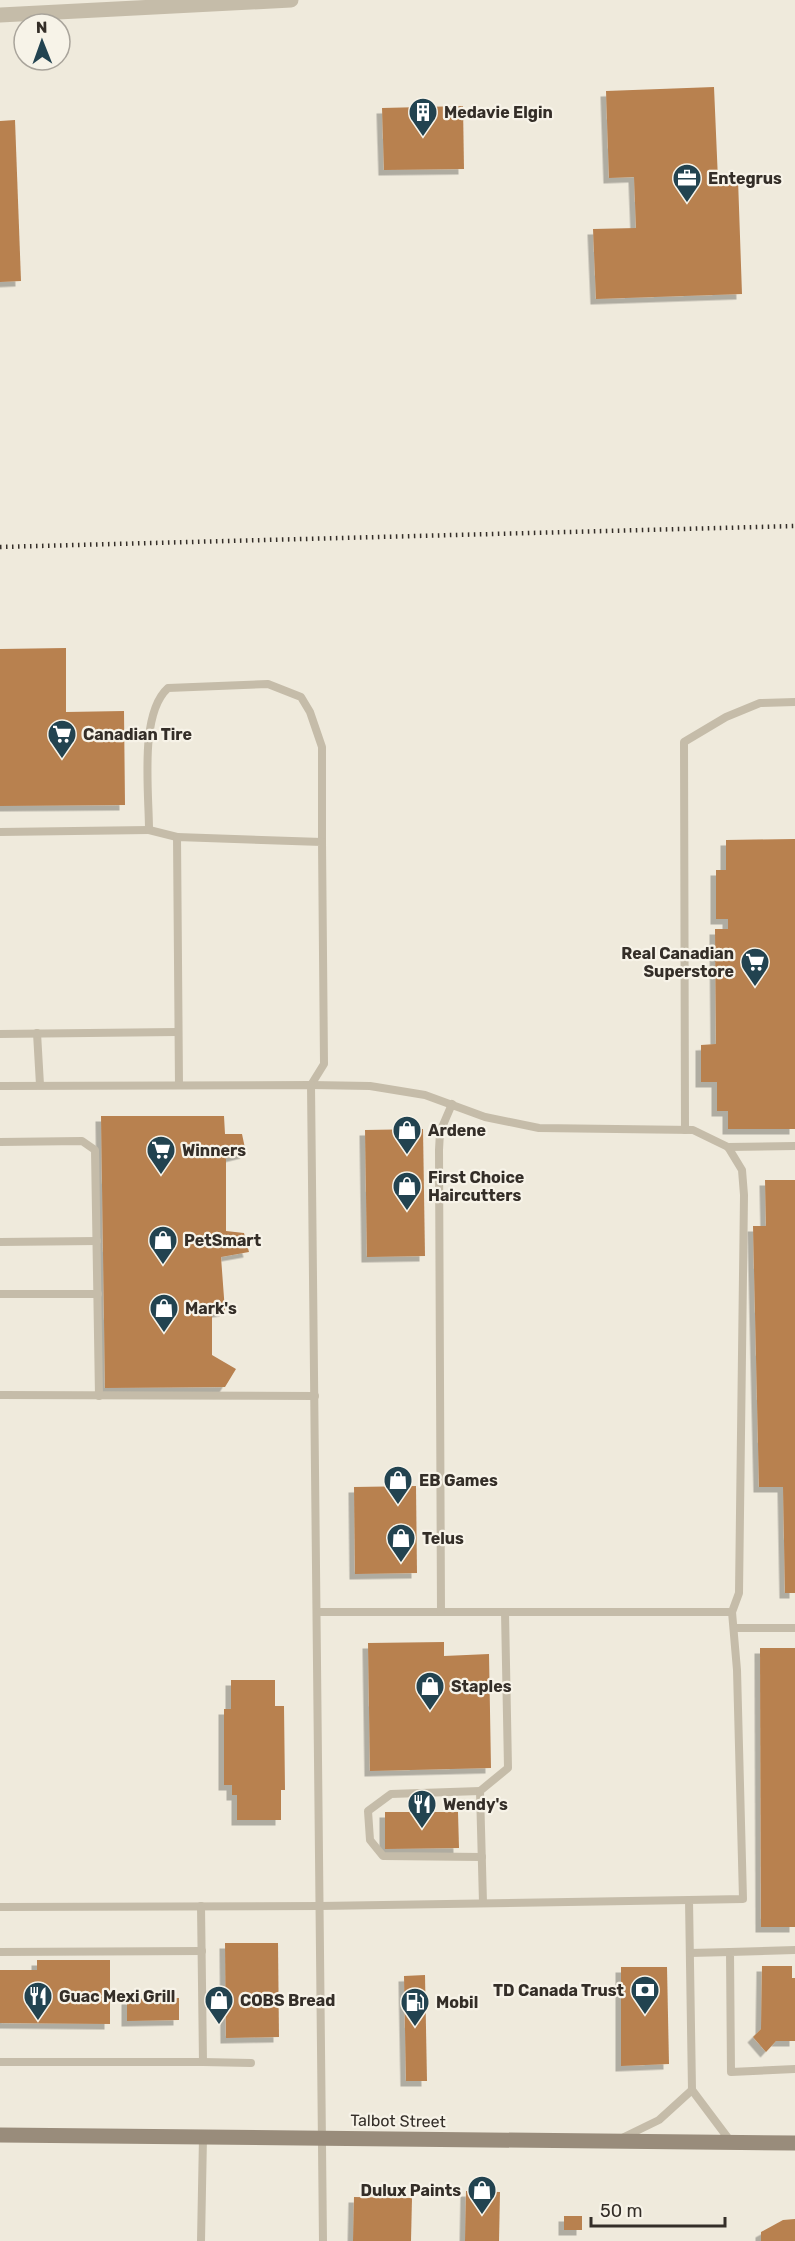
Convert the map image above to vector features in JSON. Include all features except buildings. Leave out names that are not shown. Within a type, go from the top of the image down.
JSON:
[{"type":"main road","name":"Talbot Street","points":[[0,2135],[795,2143]]},
{"type":"street","points":[[0,15],[291,0]]},
{"type":"lane","points":[[149,830],[149,723],[159,696],[168,688],[268,684],[301,697],[310,712],[322,747],[324,1064],[312,1085],[323,2241]]},
{"type":"lane","points":[[685,1130],[684,742],[726,717],[760,703],[795,702]]},
{"type":"lane","points":[[0,832],[149,830],[177,837],[322,842]]},
{"type":"lane","points":[[177,837],[179,1085]]},
{"type":"lane","points":[[0,1034],[177,1032]]},
{"type":"lane","points":[[37,1033],[40,1086]]},
{"type":"lane","points":[[0,1086],[370,1086],[425,1095],[485,1117],[539,1128],[693,1130],[729,1147],[795,1146]]},
{"type":"lane","points":[[441,1612],[439,1150],[440,1132],[452,1104]]},
{"type":"lane","points":[[0,1142],[82,1141],[89,1143],[97,1156],[99,1396]]},
{"type":"lane","points":[[0,1907],[320,1906],[743,1899],[737,1670],[732,1612],[739,1593],[744,1194],[742,1170],[729,1147]]},
{"type":"lane","points":[[0,1242],[97,1241]]},
{"type":"lane","points":[[0,1294],[98,1294]]},
{"type":"lane","points":[[0,1395],[315,1396]]},
{"type":"lane","points":[[317,1612],[732,1612]]},
{"type":"lane","points":[[482,1857],[383,1856],[370,1840],[368,1811],[391,1794],[480,1791],[508,1768],[505,1612]]},
{"type":"lane","points":[[734,1628],[795,1628]]},
{"type":"lane","points":[[480,1791],[483,1903]]},
{"type":"lane","points":[[689,1900],[692,2090],[731,2142]]},
{"type":"lane","points":[[201,1906],[203,2062]]},
{"type":"lane","points":[[690,1953],[795,1950]]},
{"type":"lane","points":[[0,1952],[202,1951]]},
{"type":"lane","points":[[730,1952],[731,2072],[795,2069]]},
{"type":"lane","points":[[0,2062],[251,2063]]},
{"type":"lane","points":[[614,2141],[659,2120],[692,2090]]},
{"type":"lane","points":[[201,2241],[203,2137]]},
{"type":"railway","points":[[0,547],[795,526]]},
{"type":"place","name":"Medavie Elgin","points":[[423,138]]},
{"type":"place","name":"Entegrus","points":[[687,204]]},
{"type":"place","name":"Canadian Tire","points":[[62,760]]},
{"type":"place","name":"Real Canadian Superstore","points":[[755,988]]},
{"type":"place","name":"Ardene","points":[[407,1156]]},
{"type":"place","name":"Winners","points":[[161,1176]]},
{"type":"place","name":"First Choice Haircutters","points":[[407,1212]]},
{"type":"place","name":"PetSmart","points":[[163,1266]]},
{"type":"place","name":"Mark's","points":[[164,1334]]},
{"type":"place","name":"EB Games","points":[[398,1506]]},
{"type":"place","name":"Telus","points":[[401,1564]]},
{"type":"place","name":"Staples","points":[[430,1712]]},
{"type":"place","name":"Wendy's","points":[[422,1830]]},
{"type":"place","name":"TD Canada Trust","points":[[645,2016]]},
{"type":"place","name":"Guac Mexi Grill","points":[[38,2022]]},
{"type":"place","name":"COBS Bread","points":[[219,2026]]},
{"type":"place","name":"Mobil","points":[[415,2028]]},
{"type":"place","name":"Dulux Paints","points":[[482,2216]]}]
